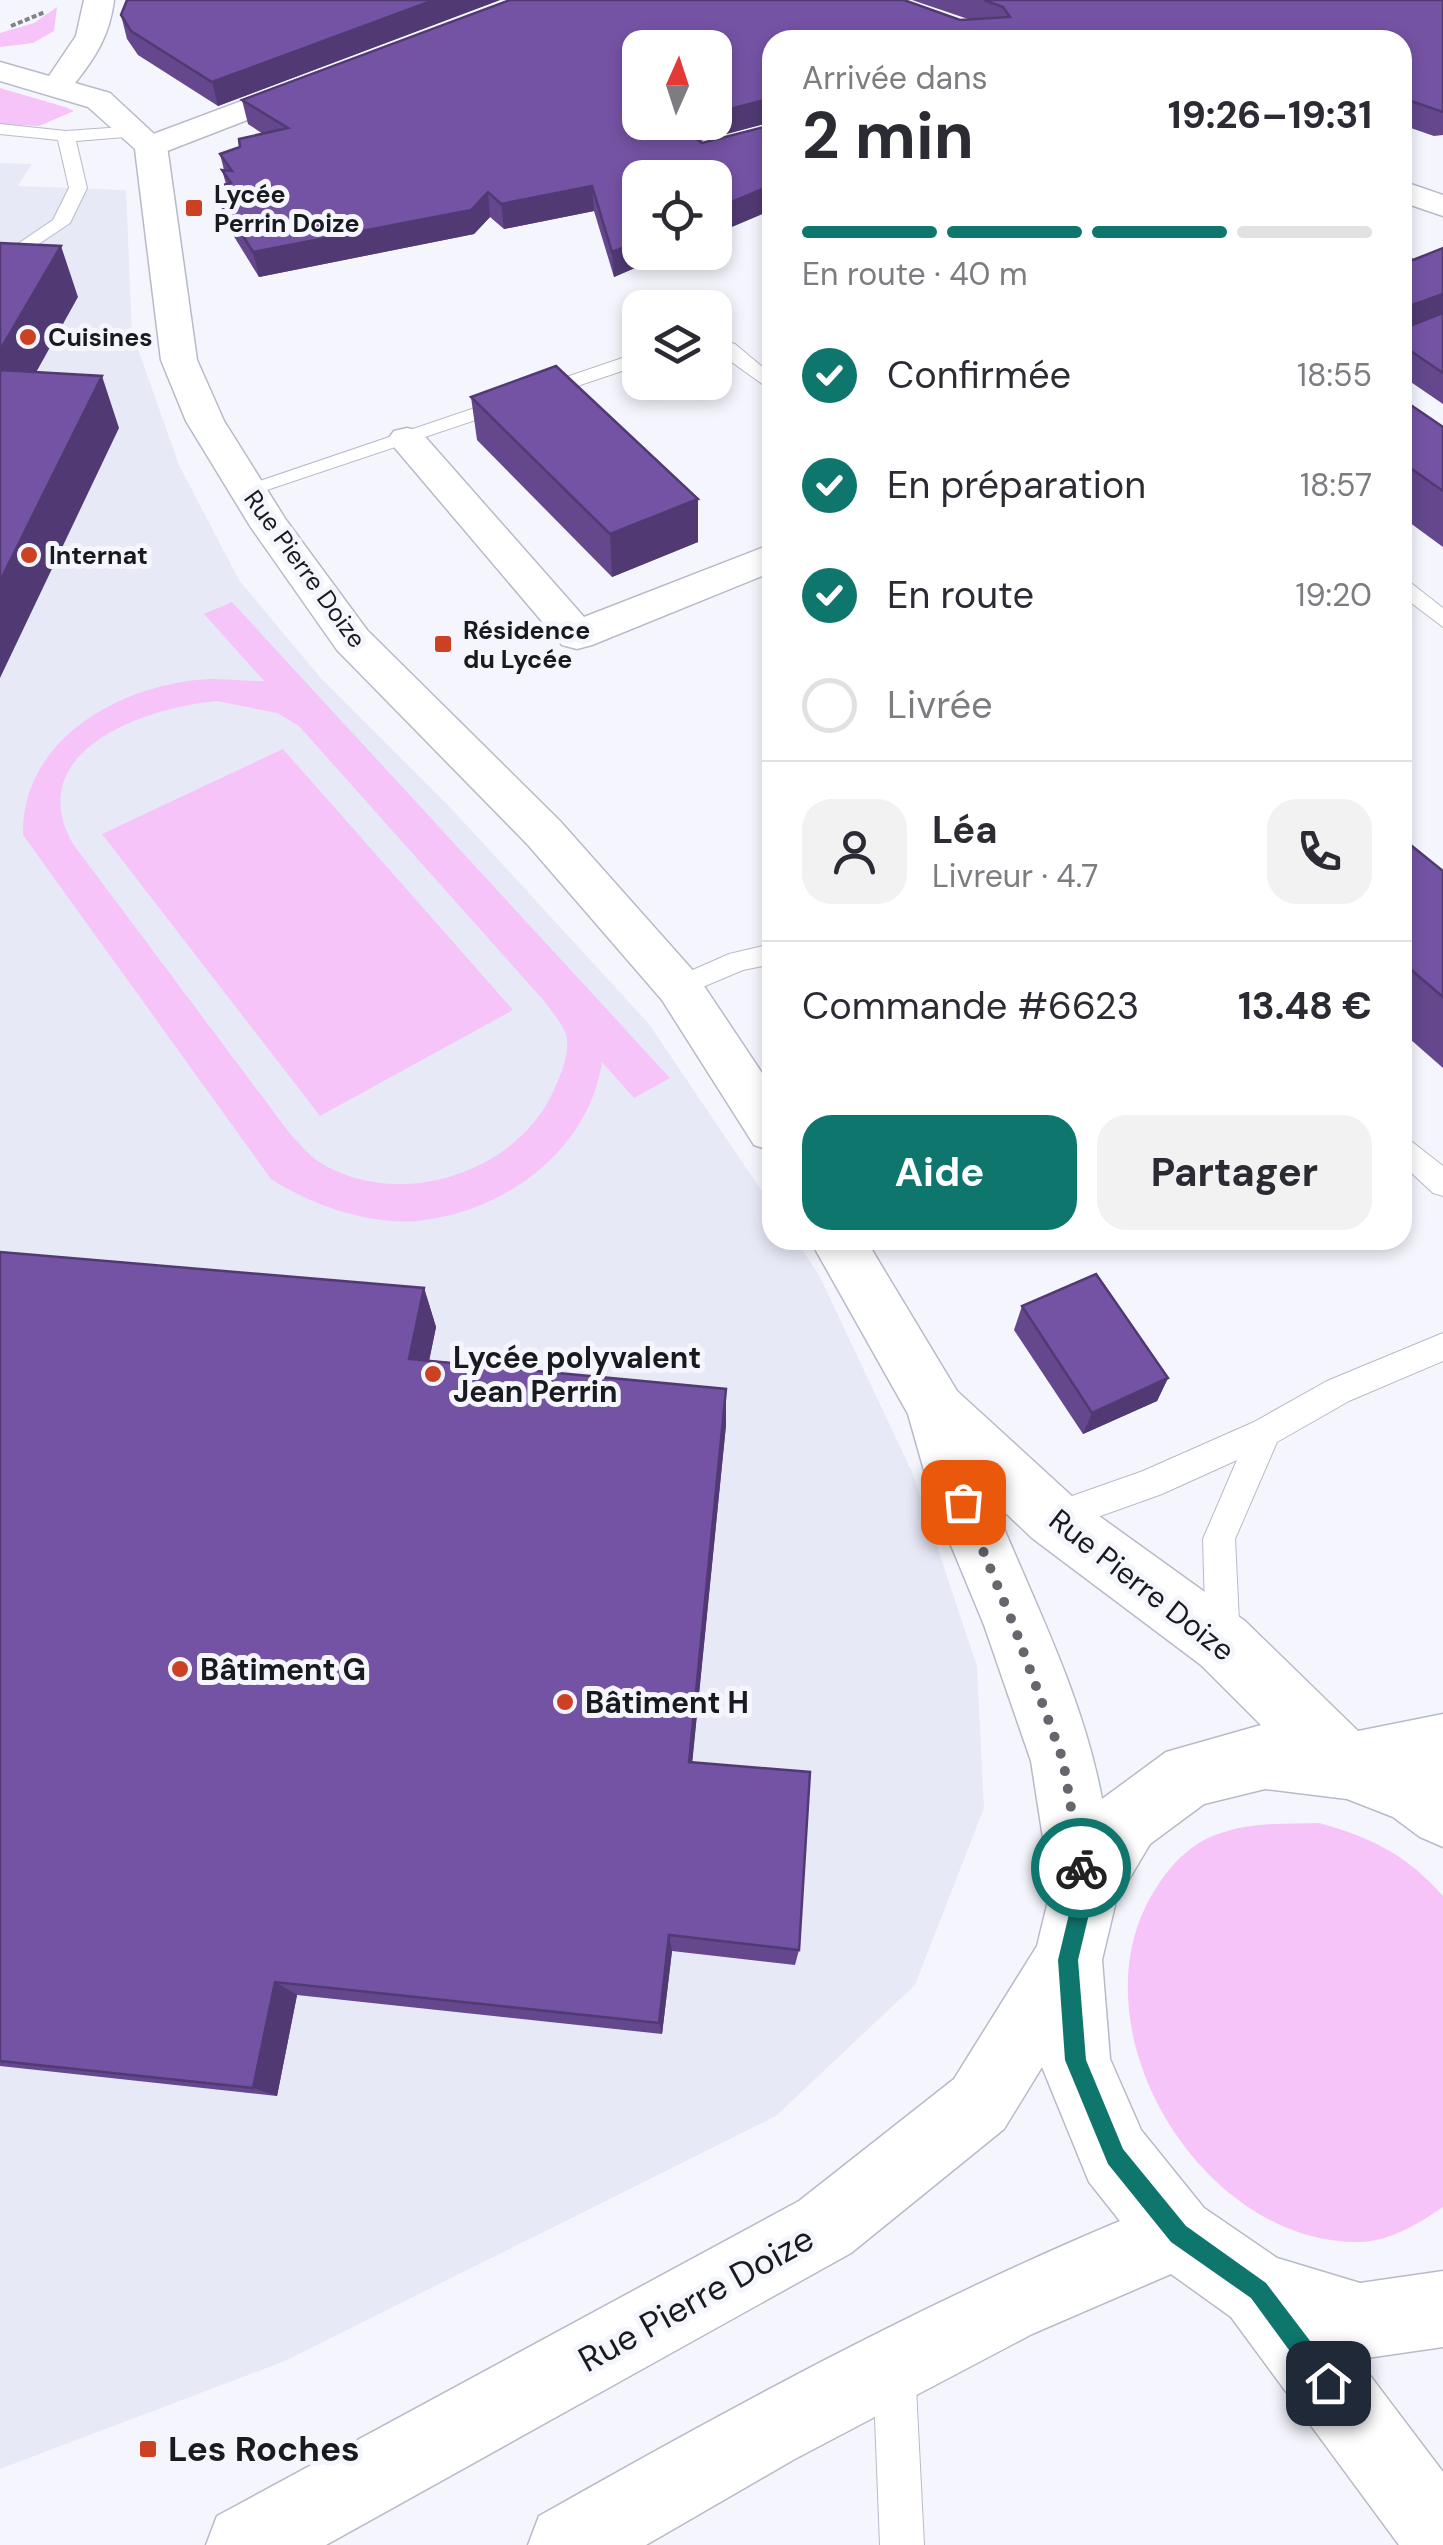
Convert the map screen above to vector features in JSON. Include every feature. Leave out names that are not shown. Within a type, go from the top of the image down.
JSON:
[{"type":"street","points":[[57,84],[87,50],[98,26],[99,0]]},
{"type":"street","points":[[0,71],[57,84],[99,100],[144,138],[340,73]]},
{"type":"street","name":"Rue Pierre Doize","points":[[144,138],[179,360],[205,421],[247,489],[352,640],[544,833],[679,987],[762,1115]]},
{"type":"street","points":[[1412,195],[1443,206]]},
{"type":"street","points":[[407,438],[577,635],[762,561]]},
{"type":"street","name":"Rue Pierre Doize","points":[[843,1250],[935,1408],[963,1502],[1063,1760],[1085,1889]]},
{"type":"street","name":"Rue Pierre Doize","points":[[935,1408],[1053,1518],[1222,1644],[1346,1766]]},
{"type":"street","points":[[1346,1766],[1443,1746]]},
{"type":"street","points":[[1443,1814],[1416,1794],[1346,1766],[1265,1758],[1189,1776],[1127,1821],[1085,1889],[1068,1960],[1075,2060],[1115,2156],[1178,2234],[1258,2290],[1360,2321],[1443,2308]]},
{"type":"street","name":"Rue Pierre Doize","points":[[246,2545],[825,2228],[980,2104],[1068,1960]]},
{"type":"street","points":[[568,2545],[765,2432],[1004,2307],[1178,2234]]},
{"type":"street","points":[[1258,2290],[1443,2538]]},
{"type":"lane","points":[[0,129],[144,138]]},
{"type":"lane","points":[[0,264],[62,223],[78,188],[66,136]]},
{"type":"lane","points":[[732,351],[762,376]]},
{"type":"lane","points":[[247,489],[622,364]]},
{"type":"lane","points":[[1412,593],[1443,620]]},
{"type":"lane","points":[[679,987],[738,960],[762,956]]},
{"type":"lane","points":[[1412,1155],[1443,1184]]},
{"type":"lane","points":[[1053,1518],[1152,1484],[1264,1432],[1338,1391],[1443,1347]]},
{"type":"lane","points":[[1222,1644],[1218,1539],[1264,1432]]},
{"type":"lane","points":[[894,2367],[902,2545]]},
{"type":"path","points":[[0,30],[52,7]]},
{"type":"shaded area","points":[[57,7],[54,31],[33,43],[0,47],[0,33],[34,23]]},
{"type":"shaded area","points":[[0,88],[74,111],[39,126],[0,124]]},
{"type":"shaded area","name":"Lycée polyvalent Jean Perrin","points":[[0,163],[32,164],[18,186],[126,190],[132,332],[179,465],[239,580],[320,677],[449,806],[649,1024],[762,1191],[762,1250],[803,1250],[819,1275],[913,1474],[977,1666],[984,1808],[915,1985],[776,2116],[285,2361],[0,2469]]},
{"type":"shaded area","points":[[232,602],[670,1078],[634,1098],[602,1062],[594,1094],[561,1149],[511,1190],[450,1215],[418,1221],[360,1216],[322,1205],[271,1179],[23,835],[27,801],[39,770],[58,744],[83,722],[144,691],[177,683],[210,679],[264,681],[204,614]],"holes":[[[217,701],[277,713],[299,726],[545,1002],[564,1030],[566,1057],[552,1094],[534,1122],[511,1145],[482,1164],[417,1183],[383,1183],[350,1176],[315,1159],[291,1135],[73,844],[61,811],[63,783],[77,759],[99,740],[127,724],[189,705]]]},
{"type":"shaded area","points":[[283,749],[513,1010],[320,1116],[102,834]]},
{"type":"shaded area","points":[[1319,1823],[1387,1849],[1416,1869],[1443,1896],[1443,2207],[1404,2230],[1371,2241],[1301,2233],[1248,2207],[1201,2166],[1164,2116],[1139,2059],[1128,1999],[1134,1940],[1158,1885],[1185,1853],[1233,1829]]},
{"type":"building","points":[[127,0],[434,0],[212,82],[131,31],[121,15]]},
{"type":"building","points":[[510,0],[904,0],[960,20],[1010,17],[1003,7],[984,0],[1443,0],[1443,112],[1412,101],[1412,30],[762,30],[762,101],[732,109],[732,30],[622,30],[622,140],[702,143],[732,140],[732,135],[762,128],[762,189],[732,202],[732,160],[622,160],[622,248],[612,252],[592,186],[501,204],[488,192],[471,210],[253,252],[219,197],[229,194],[223,185],[231,183],[222,170],[232,171],[220,154],[240,147],[239,139],[288,128],[242,100]]},
{"type":"building","points":[[0,243],[61,246],[0,350]]},
{"type":"building","points":[[1443,248],[1443,294],[1412,305],[1413,260]]},
{"type":"building","points":[[1443,313],[1443,373],[1412,352],[1412,325]]},
{"type":"building","points":[[556,366],[698,499],[610,534],[471,397]]},
{"type":"building","points":[[0,370],[102,376],[0,581]]},
{"type":"building","points":[[1412,406],[1443,427],[1443,491],[1412,469]]},
{"type":"building","points":[[1412,846],[1443,871],[1443,997],[1412,971]]},
{"type":"building","points":[[0,1252],[424,1288],[409,1359],[726,1389],[689,1762],[810,1772],[799,1950],[669,1935],[659,2023],[275,1982],[253,2088],[0,2061]]},
{"type":"building","points":[[1096,1274],[1168,1378],[1092,1413],[1022,1306]]},
{"type":"way so far","points":[[963,1502],[1063,1760],[1081,1868]]},
{"type":"place","name":"Lycée Perrin Doize","points":[[194,208]]},
{"type":"place","name":"Cuisines","points":[[28,337]]},
{"type":"place","name":"Internat","points":[[29,555]]},
{"type":"place","name":"Résidence du Lycée","points":[[443,644]]},
{"type":"place","name":"Lycée polyvalent Jean Perrin","points":[[433,1374]]},
{"type":"place","name":"Bâtiment G","points":[[180,1669]]},
{"type":"place","name":"Bâtiment H","points":[[565,1702]]},
{"type":"place","name":"Les Roches","points":[[148,2449]]},
{"type":"route","points":[[1081,1868],[1085,1889],[1068,1960],[1075,2060],[1115,2156],[1178,2234],[1258,2290],[1328,2383]]}]
